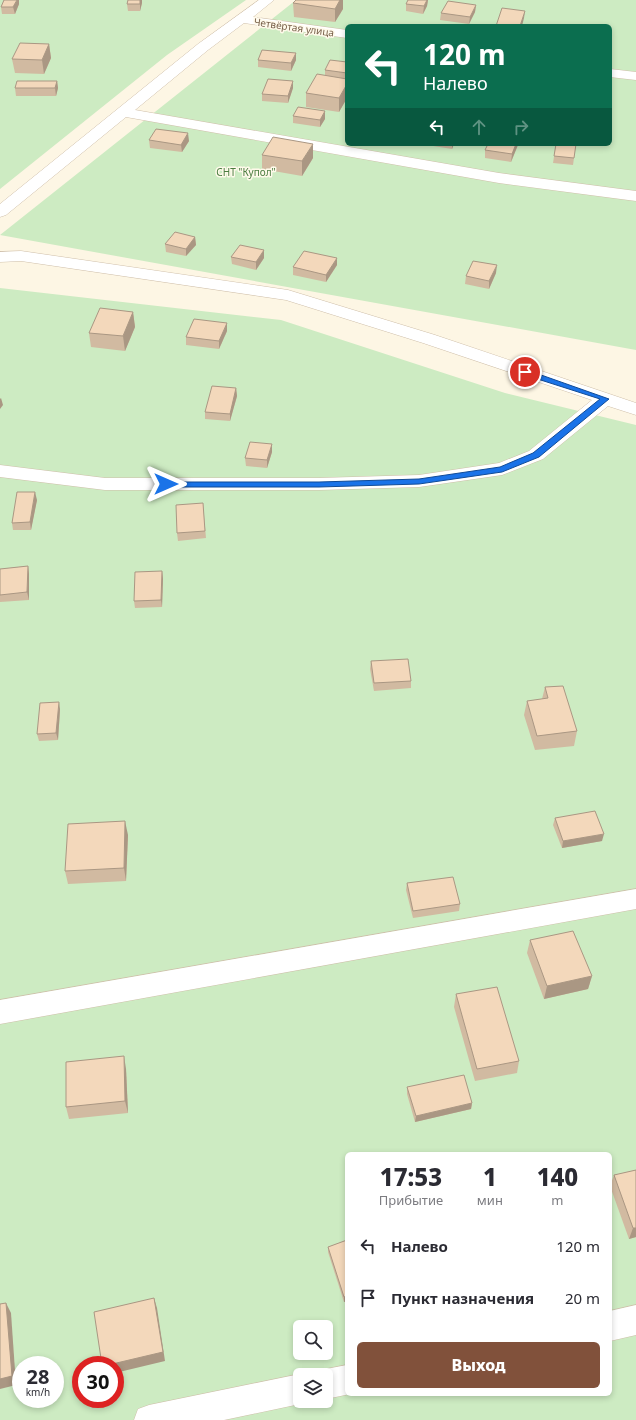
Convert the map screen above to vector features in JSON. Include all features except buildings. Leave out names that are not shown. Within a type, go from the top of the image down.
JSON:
[{"type":"street","points":[[0,212],[203,47],[268,0]]},
{"type":"street","name":"Четвёртая улица","points":[[242,19],[345,34]]},
{"type":"street","points":[[612,72],[636,76]]},
{"type":"street","points":[[123,112],[499,178],[636,196]]},
{"type":"street","points":[[0,257],[21,256],[288,295],[429,339],[636,409]]},
{"type":"street","points":[[0,471],[105,484],[319,484],[419,481],[502,469],[536,455],[605,399]]},
{"type":"street","points":[[0,1012],[636,899]]},
{"type":"street","points":[[612,1326],[636,1320]]},
{"type":"street","points":[[333,1383],[345,1380]]},
{"type":"street","points":[[149,1420],[293,1390]]},
{"type":"green space","points":[[0,0],[246,0],[167,55],[0,189]]},
{"type":"green space","name":"СНТ \"Купол\"","points":[[296,0],[636,0],[636,350],[0,235]]},
{"type":"green space","points":[[0,288],[281,320],[505,393],[636,425],[636,1420],[0,1420]]},
{"type":"route","points":[[166,484],[319,484],[419,481],[502,469],[536,455],[605,399],[525,372]]}]
